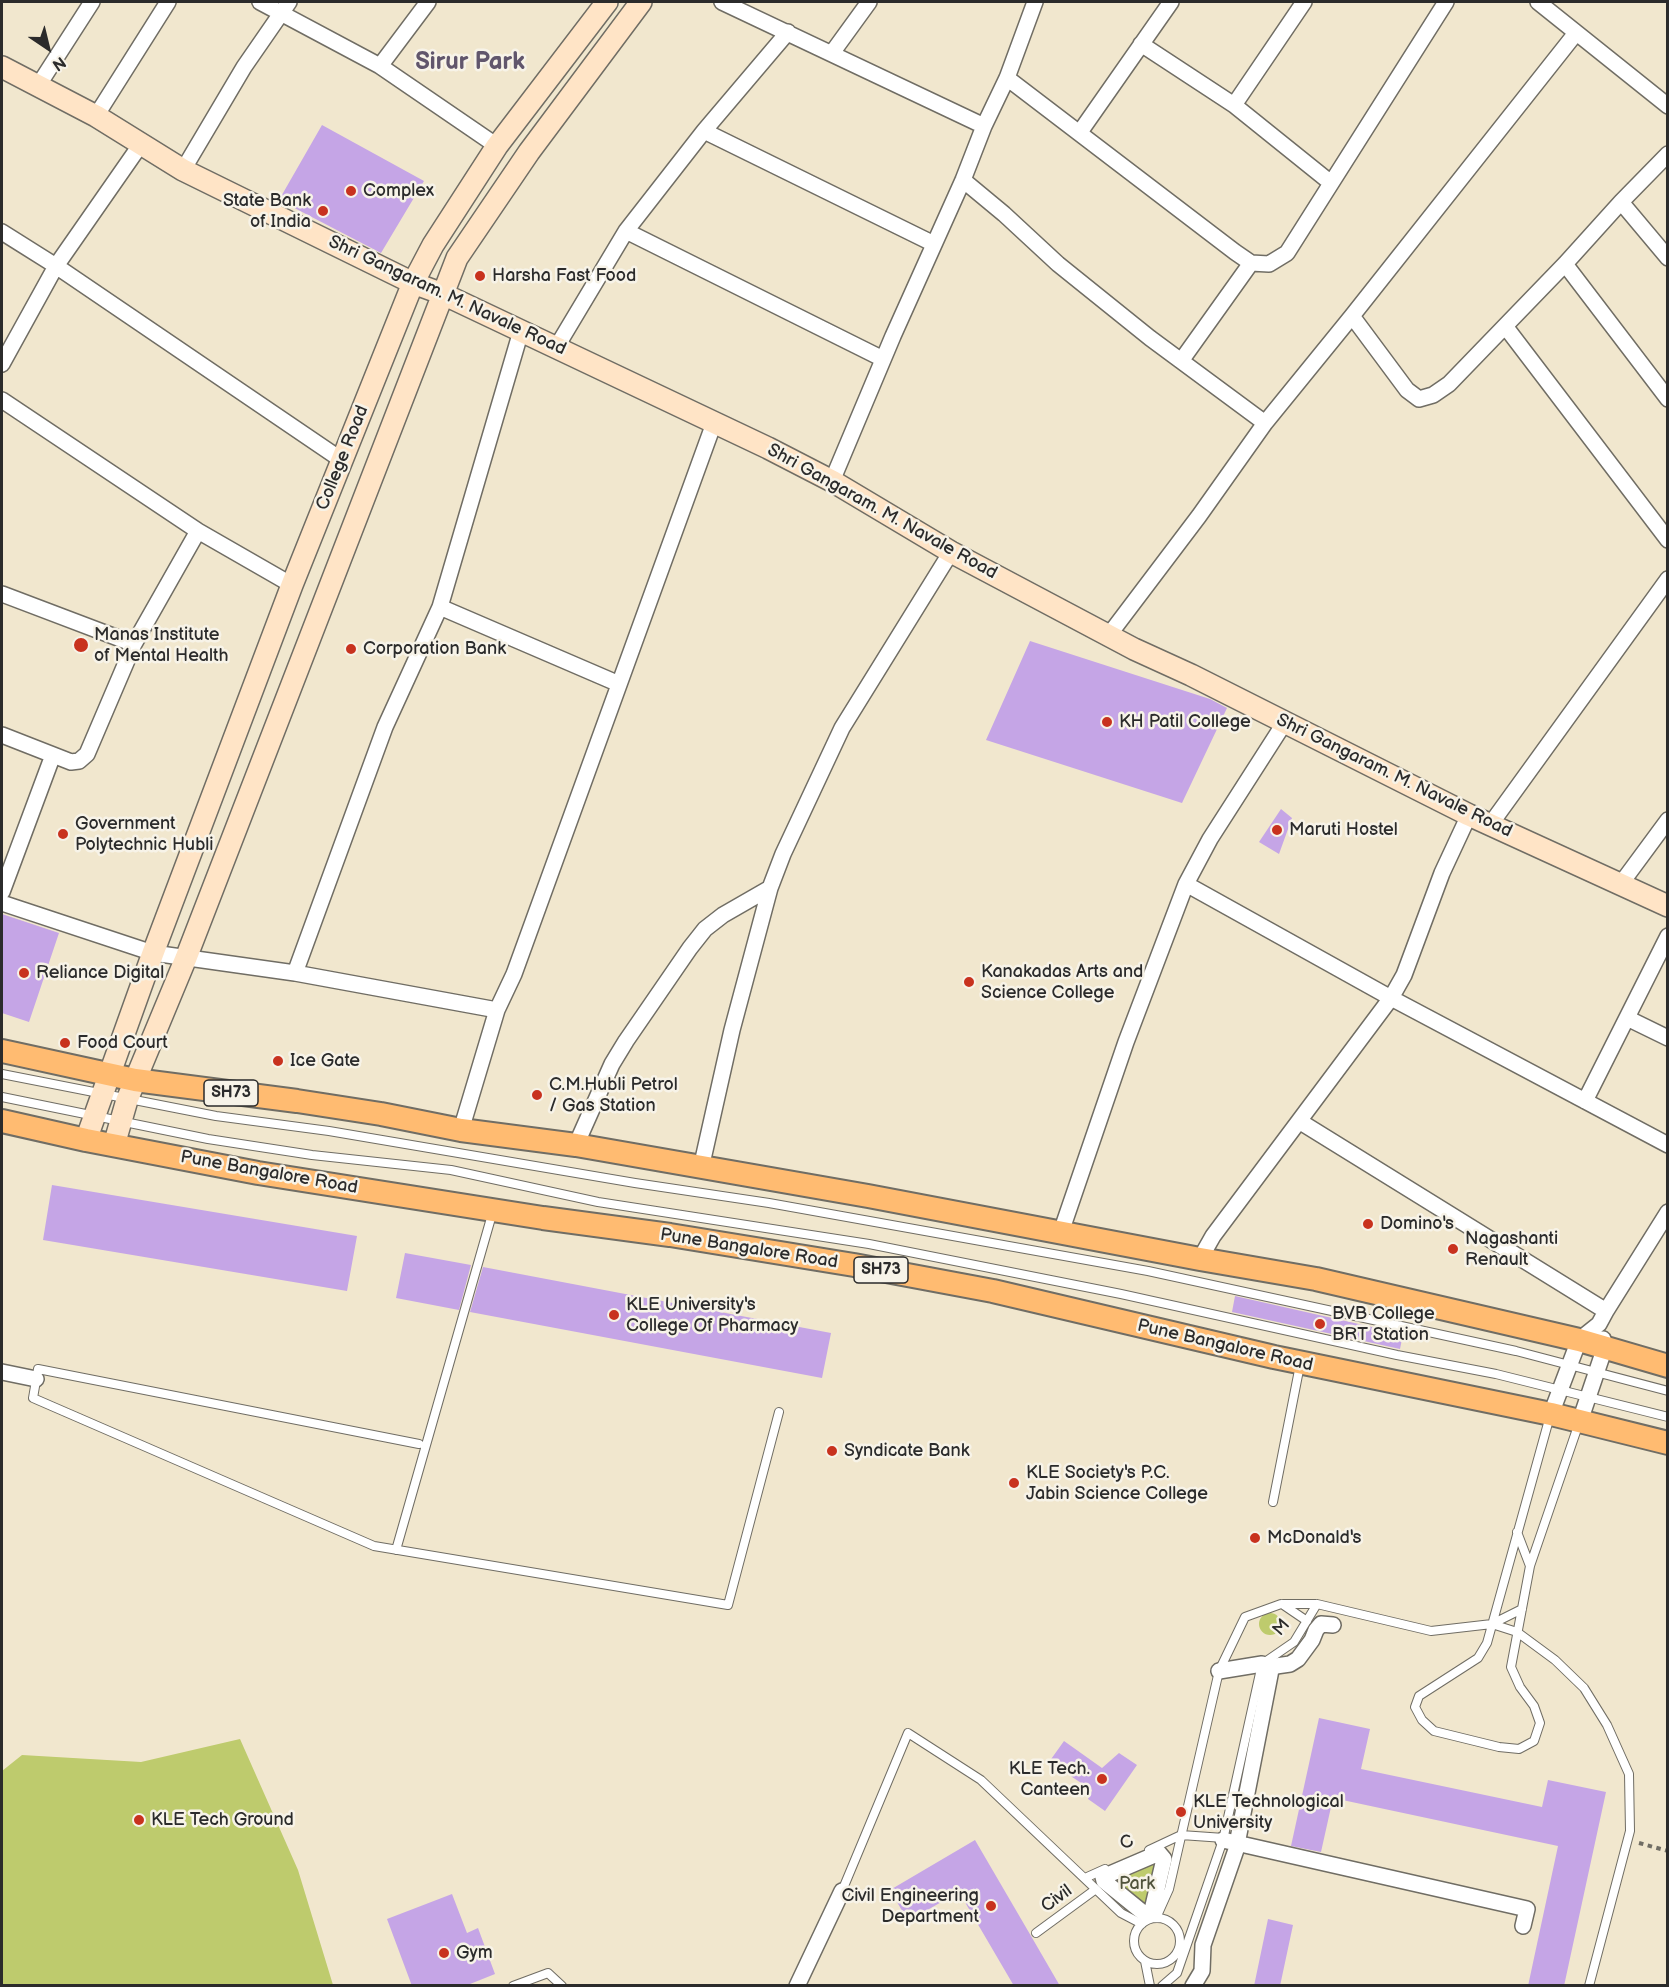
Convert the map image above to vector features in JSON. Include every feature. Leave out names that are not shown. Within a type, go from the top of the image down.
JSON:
[{"type":"main road","name":"College Road","points":[[86,1140],[153,953],[292,585],[413,283],[433,246],[497,146],[607,2]]},
{"type":"main road","points":[[114,1145],[131,1090],[186,958],[457,258],[529,152],[641,2]]},
{"type":"main road","name":"Shri Gangaram. M. Navale Road","points":[[2,67],[96,116],[183,170],[413,283],[443,294],[832,481],[951,552],[1134,649],[1191,675],[1469,815],[1668,906]]},
{"type":"main road","name":"SH73","points":[[2,1051],[131,1090],[328,1106],[461,1130],[576,1145],[846,1192],[1316,1279],[1579,1340],[1668,1366]]},
{"type":"main road","name":"Pune Bangalore Road","points":[[2,1121],[86,1140],[258,1173],[494,1211],[670,1235],[854,1265],[993,1291],[1301,1363],[1551,1414],[1668,1443]]},
{"type":"street","points":[[38,86],[92,2]]},
{"type":"street","points":[[96,116],[168,2]]},
{"type":"street","points":[[260,2],[285,7],[380,66],[497,146]]},
{"type":"street","points":[[380,66],[428,2]]},
{"type":"street","points":[[722,2],[984,126]]},
{"type":"street","points":[[832,53],[869,2]]},
{"type":"street","points":[[1080,132],[1171,2]]},
{"type":"street","points":[[1234,105],[1304,2]]},
{"type":"street","points":[[1007,78],[1251,263],[1269,264],[1287,253],[1446,2]]},
{"type":"street","points":[[1538,2],[1668,106]]},
{"type":"street","points":[[832,481],[883,359],[963,180],[984,126],[1007,78],[1031,3]]},
{"type":"street","points":[[183,170],[244,67],[285,7]]},
{"type":"street","points":[[556,348],[626,231],[704,130],[788,32]]},
{"type":"street","points":[[1109,635],[1199,516],[1265,423],[1353,316],[1576,33]]},
{"type":"street","points":[[1141,44],[1234,105],[1331,183]]},
{"type":"street","points":[[704,130],[934,244]]},
{"type":"street","points":[[2,364],[56,266],[141,144]]},
{"type":"street","points":[[1353,316],[1407,390],[1419,399],[1433,395],[1449,384],[1668,154]]},
{"type":"street","points":[[963,180],[1058,264],[1181,361],[1265,423]]},
{"type":"street","points":[[1621,202],[1668,258]]},
{"type":"street","points":[[2,231],[343,461]]},
{"type":"street","points":[[626,231],[883,359]]},
{"type":"street","points":[[1181,361],[1251,263]]},
{"type":"street","points":[[1565,264],[1668,399]]},
{"type":"street","points":[[1505,326],[1668,540]]},
{"type":"street","points":[[295,973],[385,727],[440,607],[521,331]]},
{"type":"street","points":[[2,400],[198,531],[292,585]]},
{"type":"street","points":[[461,1130],[497,1010],[514,974],[714,423]]},
{"type":"street","points":[[2,735],[71,762],[79,761],[87,754],[134,644],[198,531]]},
{"type":"street","points":[[701,1168],[732,1030],[770,888],[783,854],[842,728],[951,552]]},
{"type":"street","points":[[1490,825],[1668,579]]},
{"type":"street","points":[[2,594],[134,644]]},
{"type":"street","points":[[440,607],[619,684]]},
{"type":"street","points":[[1061,1232],[1126,1042],[1186,884],[1210,839],[1285,722]]},
{"type":"street","points":[[2,892],[53,756]]},
{"type":"street","points":[[1200,1259],[1214,1236],[1391,998],[1404,975],[1438,882],[1469,815]]},
{"type":"street","points":[[1620,885],[1668,820]]},
{"type":"street","points":[[1186,884],[1391,998],[1668,1145]]},
{"type":"street","points":[[576,1145],[617,1056],[698,938],[705,929],[723,915],[770,888]]},
{"type":"street","points":[[2,903],[153,953],[295,973],[497,1010]]},
{"type":"street","points":[[1584,1101],[1668,936]]},
{"type":"street","points":[[1626,1018],[1668,1038]]},
{"type":"street","points":[[1299,1121],[1603,1317]]},
{"type":"street","points":[[1551,1414],[1579,1340],[1603,1317],[1668,1212]]},
{"type":"street","points":[[1580,1422],[1605,1347],[1603,1317]]},
{"type":"street","points":[[2,1372],[36,1379]]},
{"type":"street","points":[[1219,1671],[1290,1664],[1298,1659],[1322,1624],[1333,1625]]},
{"type":"street","points":[[1193,1986],[1202,1971],[1203,1944],[1231,1841],[1267,1667]]},
{"type":"street","points":[[1231,1841],[1527,1910],[1523,1926]]},
{"type":"street","points":[[797,1986],[842,1890]]},
{"type":"lane","points":[[2,1074],[105,1084]]},
{"type":"lane","points":[[131,1090],[216,1116],[456,1151],[635,1183],[905,1226],[1226,1287],[1516,1351],[1668,1391]]},
{"type":"lane","points":[[2,1097],[208,1139],[312,1155],[451,1170],[598,1202],[869,1244],[1161,1302],[1397,1355],[1496,1374],[1668,1417]]},
{"type":"lane","points":[[396,1550],[494,1211]]},
{"type":"lane","points":[[1273,1502],[1301,1363]]},
{"type":"lane","points":[[419,1444],[38,1369],[33,1398],[374,1546],[728,1605],[778,1412]]},
{"type":"lane","points":[[1551,1414],[1487,1643],[1478,1658],[1419,1696],[1415,1707],[1422,1720],[1434,1731],[1499,1747],[1519,1749],[1534,1741],[1540,1723],[1534,1706],[1520,1687],[1511,1667],[1530,1566],[1580,1422]]},
{"type":"lane","points":[[1517,1532],[1530,1566]]},
{"type":"lane","points":[[1156,1918],[1169,1889],[1219,1671],[1245,1617],[1281,1604],[1317,1604],[1431,1631],[1492,1624],[1522,1609]]},
{"type":"lane","points":[[1281,1604],[1307,1621]]},
{"type":"lane","name":"M","points":[[1267,1667],[1294,1642],[1317,1604]]},
{"type":"lane","points":[[1492,1624],[1517,1632],[1555,1660],[1584,1688],[1607,1725],[1629,1774],[1630,1831],[1589,1986]]},
{"type":"lane","points":[[842,1890],[908,1733],[981,1780],[1121,1913],[1142,1924]]},
{"type":"lane","points":[[1162,1986],[1177,1973],[1231,1841],[1181,1835]]},
{"type":"lane","name":"C","points":[[1085,1878],[1181,1835]]},
{"type":"lane","name":"Civil","points":[[1036,1933],[1096,1889]]},
{"type":"lane","points":[[1146,1961],[1158,1964],[1166,1962],[1172,1958],[1180,1944],[1177,1928],[1164,1919],[1156,1918],[1142,1924],[1134,1937],[1135,1949],[1146,1961],[1150,1986]]},
{"type":"lane","points":[[513,1986],[548,1973],[562,1986]]},
{"type":"path","points":[[1628,1840],[1668,1851]]},
{"type":"green space","points":[[1270,1613],[1278,1616],[1281,1624],[1278,1632],[1270,1635],[1262,1632],[1259,1624],[1262,1616]]},
{"type":"green space","name":"KLE Tech Ground","points":[[240,1739],[298,1870],[333,1985],[2,1985],[2,1771],[22,1755],[141,1762]]},
{"type":"green space","name":"Park","points":[[1164,1848],[1167,1849],[1168,1854],[1154,1914],[1099,1884]]},
{"type":"building","name":"Complex","points":[[322,125],[424,181],[381,253],[279,200]]},
{"type":"building","name":"KH Patil College","points":[[1030,641],[1210,699],[1227,708],[1182,803],[986,740]]},
{"type":"building","name":"Maruti Hostel","points":[[1281,809],[1292,818],[1279,854],[1259,842]]},
{"type":"building","name":"Reliance Digital","points":[[2,914],[59,933],[29,1022],[2,1013]]},
{"type":"building","points":[[52,1185],[357,1236],[347,1291],[43,1240]]},
{"type":"building","points":[[405,1253],[471,1265],[459,1310],[396,1298]]},
{"type":"building","name":"KLE University's College Of Pharmacy","points":[[483,1267],[831,1333],[822,1378],[470,1312]]},
{"type":"building","name":"BVB College BRT Station","points":[[1235,1296],[1403,1334],[1400,1349],[1232,1312]]},
{"type":"building","name":"KLE Technological University","points":[[1319,1718],[1370,1729],[1361,1769],[1542,1807],[1548,1780],[1606,1792],[1564,1986],[1528,1986],[1558,1846],[1333,1798],[1321,1852],[1291,1846]]},
{"type":"building","name":"KLE Tech. Canteen","points":[[1064,1741],[1102,1768],[1119,1753],[1137,1765],[1105,1811],[1088,1799],[1092,1790],[1049,1762]]},
{"type":"building","name":"Civil Engineering Department","points":[[975,1840],[1060,1986],[1014,1986],[959,1892],[908,1921],[890,1890]]},
{"type":"building","name":"Gym","points":[[452,1894],[467,1933],[478,1928],[495,1974],[465,1986],[412,1986],[387,1919]]},
{"type":"building","points":[[1268,1919],[1293,1925],[1280,1986],[1254,1986]]},
{"type":"place","name":"Complex","points":[[351,191]]},
{"type":"place","name":"State Bank of India","points":[[323,211]]},
{"type":"place","name":"Harsha Fast Food","points":[[480,276]]},
{"type":"place","name":"Manas Institute of Mental Health","points":[[81,645]]},
{"type":"place","name":"Corporation Bank","points":[[351,649]]},
{"type":"place","name":"KH Patil College","points":[[1107,722]]},
{"type":"place","name":"Maruti Hostel","points":[[1277,830]]},
{"type":"place","name":"Government Polytechnic Hubli","points":[[63,834]]},
{"type":"place","name":"Reliance Digital","points":[[24,973]]},
{"type":"place","name":"Kanakadas Arts and Science College","points":[[969,982]]},
{"type":"place","name":"Food Court","points":[[65,1043]]},
{"type":"place","name":"Ice Gate","points":[[278,1061]]},
{"type":"place","name":"C.M.Hubli Petrol / Gas Station","points":[[537,1095]]},
{"type":"place","name":"Domino's","points":[[1368,1224]]},
{"type":"place","name":"Nagashanti Renault","points":[[1453,1249]]},
{"type":"place","name":"KLE University's College Of Pharmacy","points":[[614,1315]]},
{"type":"place","name":"BVB College BRT Station","points":[[1320,1324]]},
{"type":"place","name":"Syndicate Bank","points":[[832,1451]]},
{"type":"place","name":"KLE Society's P.C. Jabin Science College","points":[[1014,1483]]},
{"type":"place","name":"McDonald's","points":[[1255,1538]]},
{"type":"place","name":"KLE Tech. Canteen","points":[[1102,1779]]},
{"type":"place","name":"KLE Technological University","points":[[1181,1812]]},
{"type":"place","name":"KLE Tech Ground","points":[[139,1820]]},
{"type":"place","name":"Civil Engineering Department","points":[[991,1906]]},
{"type":"place","name":"Gym","points":[[444,1953]]},
{"type":"district","name":"Sirur Park","points":[[470,63]]}]
